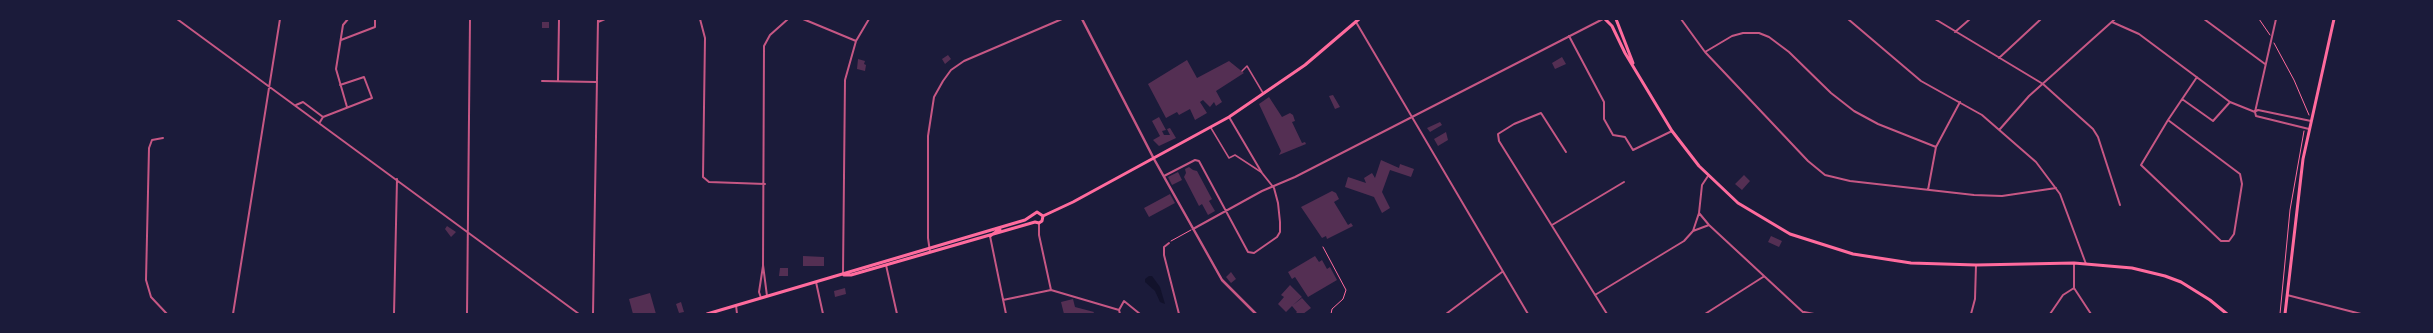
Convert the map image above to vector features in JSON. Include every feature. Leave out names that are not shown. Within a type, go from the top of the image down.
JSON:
[{"type":"main road","points":[[1604,19],[1609,22],[1672,131],[1708,176],[1731,198],[1754,214],[1784,231],[1810,242],[1853,254],[1889,260],[1976,265],[2074,263],[2132,268],[2164,276],[2196,291],[2227,314]]},
{"type":"main road","points":[[1609,22],[1616,19],[1636,70]]},
{"type":"main road","points":[[2285,314],[2297,195],[2309,129],[2334,19]]},
{"type":"main road","points":[[707,314],[816,282],[843,275],[851,275],[1035,222],[1039,223],[1042,221],[1043,216],[1060,209],[1230,117],[1305,65],[1358,20]]},
{"type":"main road","points":[[990,236],[993,232],[1039,212],[1043,216]]},
{"type":"main road","points":[[1033,215],[1035,222]]},
{"type":"main road","points":[[843,275],[850,270],[1007,226]]},
{"type":"main road","points":[[982,232],[990,236]]},
{"type":"street","points":[[177,19],[398,179],[579,314]]},
{"type":"street","points":[[233,314],[268,84],[280,19]]},
{"type":"street","points":[[348,19],[343,25],[336,69],[348,108]]},
{"type":"street","points":[[341,40],[375,27],[375,19]]},
{"type":"street","points":[[467,314],[470,19]]},
{"type":"street","points":[[558,81],[559,19]]},
{"type":"street","points":[[593,314],[598,19]]},
{"type":"street","points":[[598,22],[605,19]]},
{"type":"street","points":[[700,19],[705,38],[703,177],[709,182],[765,184]]},
{"type":"street","points":[[768,296],[763,265],[765,184],[764,46],[770,35],[788,19]]},
{"type":"street","points":[[803,19],[856,41]]},
{"type":"street","points":[[843,275],[845,80],[856,41],[869,19]]},
{"type":"street","points":[[930,252],[928,136],[934,97],[942,81],[952,70],[964,61],[1062,19]]},
{"type":"street","points":[[1082,19],[1154,159],[1222,280],[1256,314]]},
{"type":"street","points":[[1193,229],[1262,191],[1274,188],[1604,19]]},
{"type":"street","points":[[1681,19],[1695,41],[1705,52],[1808,161],[1825,175],[1850,181],[1928,190],[2002,196],[2056,188]]},
{"type":"street","points":[[1848,19],[1921,81],[1960,102],[2000,129],[2036,162],[2056,188],[2066,207],[2086,264]]},
{"type":"street","points":[[1935,19],[2043,84],[2096,132],[2120,205]]},
{"type":"street","points":[[1955,32],[1970,19]]},
{"type":"street","points":[[1999,58],[2041,19]]},
{"type":"street","points":[[2000,129],[2043,84],[2115,19]]},
{"type":"street","points":[[2204,19],[2265,64]]},
{"type":"street","points":[[2255,112],[2276,19]]},
{"type":"street","points":[[1358,20],[1502,272],[1528,314]]},
{"type":"street","points":[[2112,22],[2139,34],[2230,102],[2255,112],[2256,116],[2309,129]]},
{"type":"street","points":[[1705,52],[1727,38],[1744,32],[1759,33],[1769,37],[1789,52],[1831,93],[1854,111],[1878,124],[1936,147]]},
{"type":"street","points":[[1569,36],[1604,102],[1604,119],[1614,135],[1625,137],[1633,150],[1672,131]]},
{"type":"street","points":[[1242,71],[1247,66],[1264,94]]},
{"type":"street","points":[[320,122],[323,117],[370,100],[373,95],[364,77],[340,85]]},
{"type":"street","points":[[2168,120],[2240,174],[2241,191],[2234,234],[2229,241],[2221,241],[2141,165],[2168,120],[2197,77]]},
{"type":"street","points":[[542,81],[596,82]]},
{"type":"street","points":[[2182,99],[2213,121],[2230,102]]},
{"type":"street","points":[[295,105],[303,102],[323,117]]},
{"type":"street","points":[[1928,190],[1936,147],[1960,102]]},
{"type":"street","points":[[2255,112],[2258,110],[2311,120]]},
{"type":"street","points":[[1566,152],[1541,113],[1514,124],[1498,134],[1499,140],[1607,314]]},
{"type":"street","points":[[1164,176],[1195,160],[1199,161],[1248,252],[1254,253],[1277,237],[1280,232],[1278,203],[1274,188],[1262,173],[1230,117]]},
{"type":"street","points":[[1211,128],[1229,158],[1235,155],[1262,173]]},
{"type":"street","points":[[163,138],[152,140],[149,148],[146,280],[151,297],[156,305],[167,314]]},
{"type":"street","points":[[1595,295],[1684,241],[1693,231],[1699,213],[1700,189],[1708,176]]},
{"type":"street","points":[[394,314],[398,179]]},
{"type":"street","points":[[1552,225],[1624,182]]},
{"type":"street","points":[[1699,213],[1708,225],[1763,277],[1804,313],[1814,314]]},
{"type":"street","points":[[1039,223],[1038,235],[1051,290]]},
{"type":"street","points":[[1693,231],[1708,225]]},
{"type":"street","points":[[990,236],[1006,314]]},
{"type":"street","points":[[1168,243],[1163,248],[1164,255],[1179,314]]},
{"type":"street","points":[[885,260],[896,314]]},
{"type":"street","points":[[2074,263],[2074,288],[2091,314]]},
{"type":"street","points":[[761,298],[760,277],[763,265]]},
{"type":"street","points":[[1971,314],[1975,299],[1976,265]]},
{"type":"street","points":[[1446,314],[1502,272]]},
{"type":"street","points":[[1705,314],[1763,277]]},
{"type":"street","points":[[816,282],[823,314]]},
{"type":"street","points":[[2050,314],[2063,295],[2074,288]]},
{"type":"street","points":[[1003,300],[1051,290],[1119,310]]},
{"type":"street","points":[[2287,295],[2361,314]]},
{"type":"street","points":[[1120,314],[1119,310],[1124,300],[1140,314]]},
{"type":"street","points":[[736,305],[737,314]]},
{"type":"path","points":[[2259,19],[2272,38],[2294,80],[2311,120]]},
{"type":"path","points":[[1168,243],[1193,229]]},
{"type":"path","points":[[1323,247],[1346,290],[1343,299],[1332,309],[1331,314]]},
{"type":"path","points":[[2280,314],[2283,293]]},
{"type":"shaded area","points":[[1152,276],[1160,287],[1165,304],[1160,302],[1155,291],[1145,282],[1145,279]]},
{"type":"building","points":[[542,22],[549,22],[549,28],[542,28]]},
{"type":"building","points":[[948,55],[951,59],[945,64],[942,59]]},
{"type":"building","points":[[1562,57],[1566,64],[1555,69],[1552,63]]},
{"type":"building","points":[[858,59],[865,61],[865,71],[857,69]]},
{"type":"building","points":[[1187,60],[1197,78],[1229,61],[1244,73],[1216,91],[1222,102],[1216,106],[1214,102],[1210,107],[1203,100],[1200,102],[1207,113],[1195,120],[1190,109],[1179,115],[1177,112],[1166,118],[1148,84]]},
{"type":"building","points":[[1333,95],[1340,107],[1335,109],[1329,96]]},
{"type":"building","points":[[1269,97],[1282,117],[1290,113],[1293,115],[1295,121],[1292,122],[1302,143],[1305,142],[1306,144],[1279,155],[1281,151],[1259,104]]},
{"type":"building","points":[[1159,117],[1166,130],[1162,131],[1164,135],[1170,135],[1167,129],[1170,128],[1176,138],[1159,146],[1153,140],[1160,136],[1152,121]]},
{"type":"building","points":[[1440,122],[1442,125],[1430,132],[1427,128]]},
{"type":"building","points":[[1446,132],[1448,140],[1438,146],[1434,139]]},
{"type":"building","points":[[1381,160],[1399,168],[1400,164],[1414,169],[1411,177],[1390,170],[1382,192],[1390,208],[1382,213],[1374,197],[1345,187],[1348,177],[1366,183],[1364,178],[1372,173],[1375,178]]},
{"type":"building","points":[[1189,167],[1197,171],[1212,199],[1209,201],[1215,211],[1208,215],[1202,204],[1199,206],[1184,177],[1186,173],[1185,169]]},
{"type":"building","points":[[1178,172],[1182,180],[1172,185],[1168,177]]},
{"type":"building","points":[[1744,175],[1750,181],[1742,190],[1735,184]]},
{"type":"building","points":[[1332,191],[1336,193],[1339,199],[1334,202],[1348,225],[1351,223],[1353,226],[1327,239],[1326,236],[1322,238],[1301,207]]},
{"type":"building","points":[[1170,194],[1175,203],[1149,217],[1144,208]]},
{"type":"building","points":[[447,226],[456,232],[451,237],[445,229]]},
{"type":"building","points":[[1771,236],[1782,241],[1779,247],[1768,242]]},
{"type":"building","points":[[803,256],[824,257],[824,266],[803,266]]},
{"type":"building","points":[[1315,256],[1319,262],[1322,260],[1327,269],[1330,267],[1337,280],[1308,297],[1295,277],[1292,279],[1288,272]]},
{"type":"building","points":[[780,268],[788,268],[788,276],[779,276]]},
{"type":"building","points":[[1231,272],[1236,279],[1231,283],[1226,277]]},
{"type":"building","points":[[1290,285],[1302,297],[1293,305],[1302,298],[1311,308],[1303,314],[1295,314],[1297,312],[1292,306],[1286,312],[1278,304],[1284,297],[1281,295]]},
{"type":"building","points":[[845,288],[846,294],[835,297],[834,291]]},
{"type":"building","points":[[650,293],[656,314],[633,314],[629,299]]},
{"type":"building","points":[[1073,299],[1075,307],[1094,312],[1093,314],[1064,314],[1061,302]]},
{"type":"building","points":[[681,302],[684,312],[679,313],[676,304]]}]
